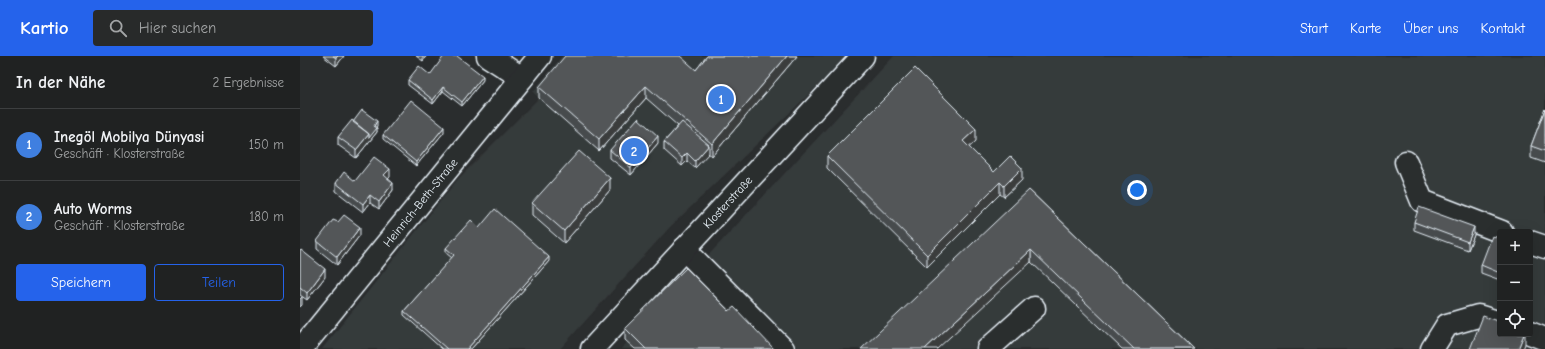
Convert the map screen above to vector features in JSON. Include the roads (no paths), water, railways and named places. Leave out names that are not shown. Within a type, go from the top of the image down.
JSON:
[{"type":"street","points":[[488,56],[522,78]]},
{"type":"street","name":"Heinrich-Beth-Straße","points":[[301,349],[540,56]]},
{"type":"street","name":"Klosterstraße","points":[[592,349],[863,56]]},
{"type":"street","points":[[1406,162],[1422,200],[1497,230]]},
{"type":"street","points":[[1533,243],[1545,248]]},
{"type":"street","points":[[684,249],[783,349]]},
{"type":"street","points":[[988,349],[1034,308]]},
{"type":"street","points":[[1432,349],[1447,325],[1478,316],[1497,322]]},
{"type":"street","points":[[1533,335],[1545,339]]},
{"type":"place","name":"Inegöl Mobilya Dünyasi","points":[[721,99]]},
{"type":"place","name":"Auto Worms","points":[[634,151]]}]
